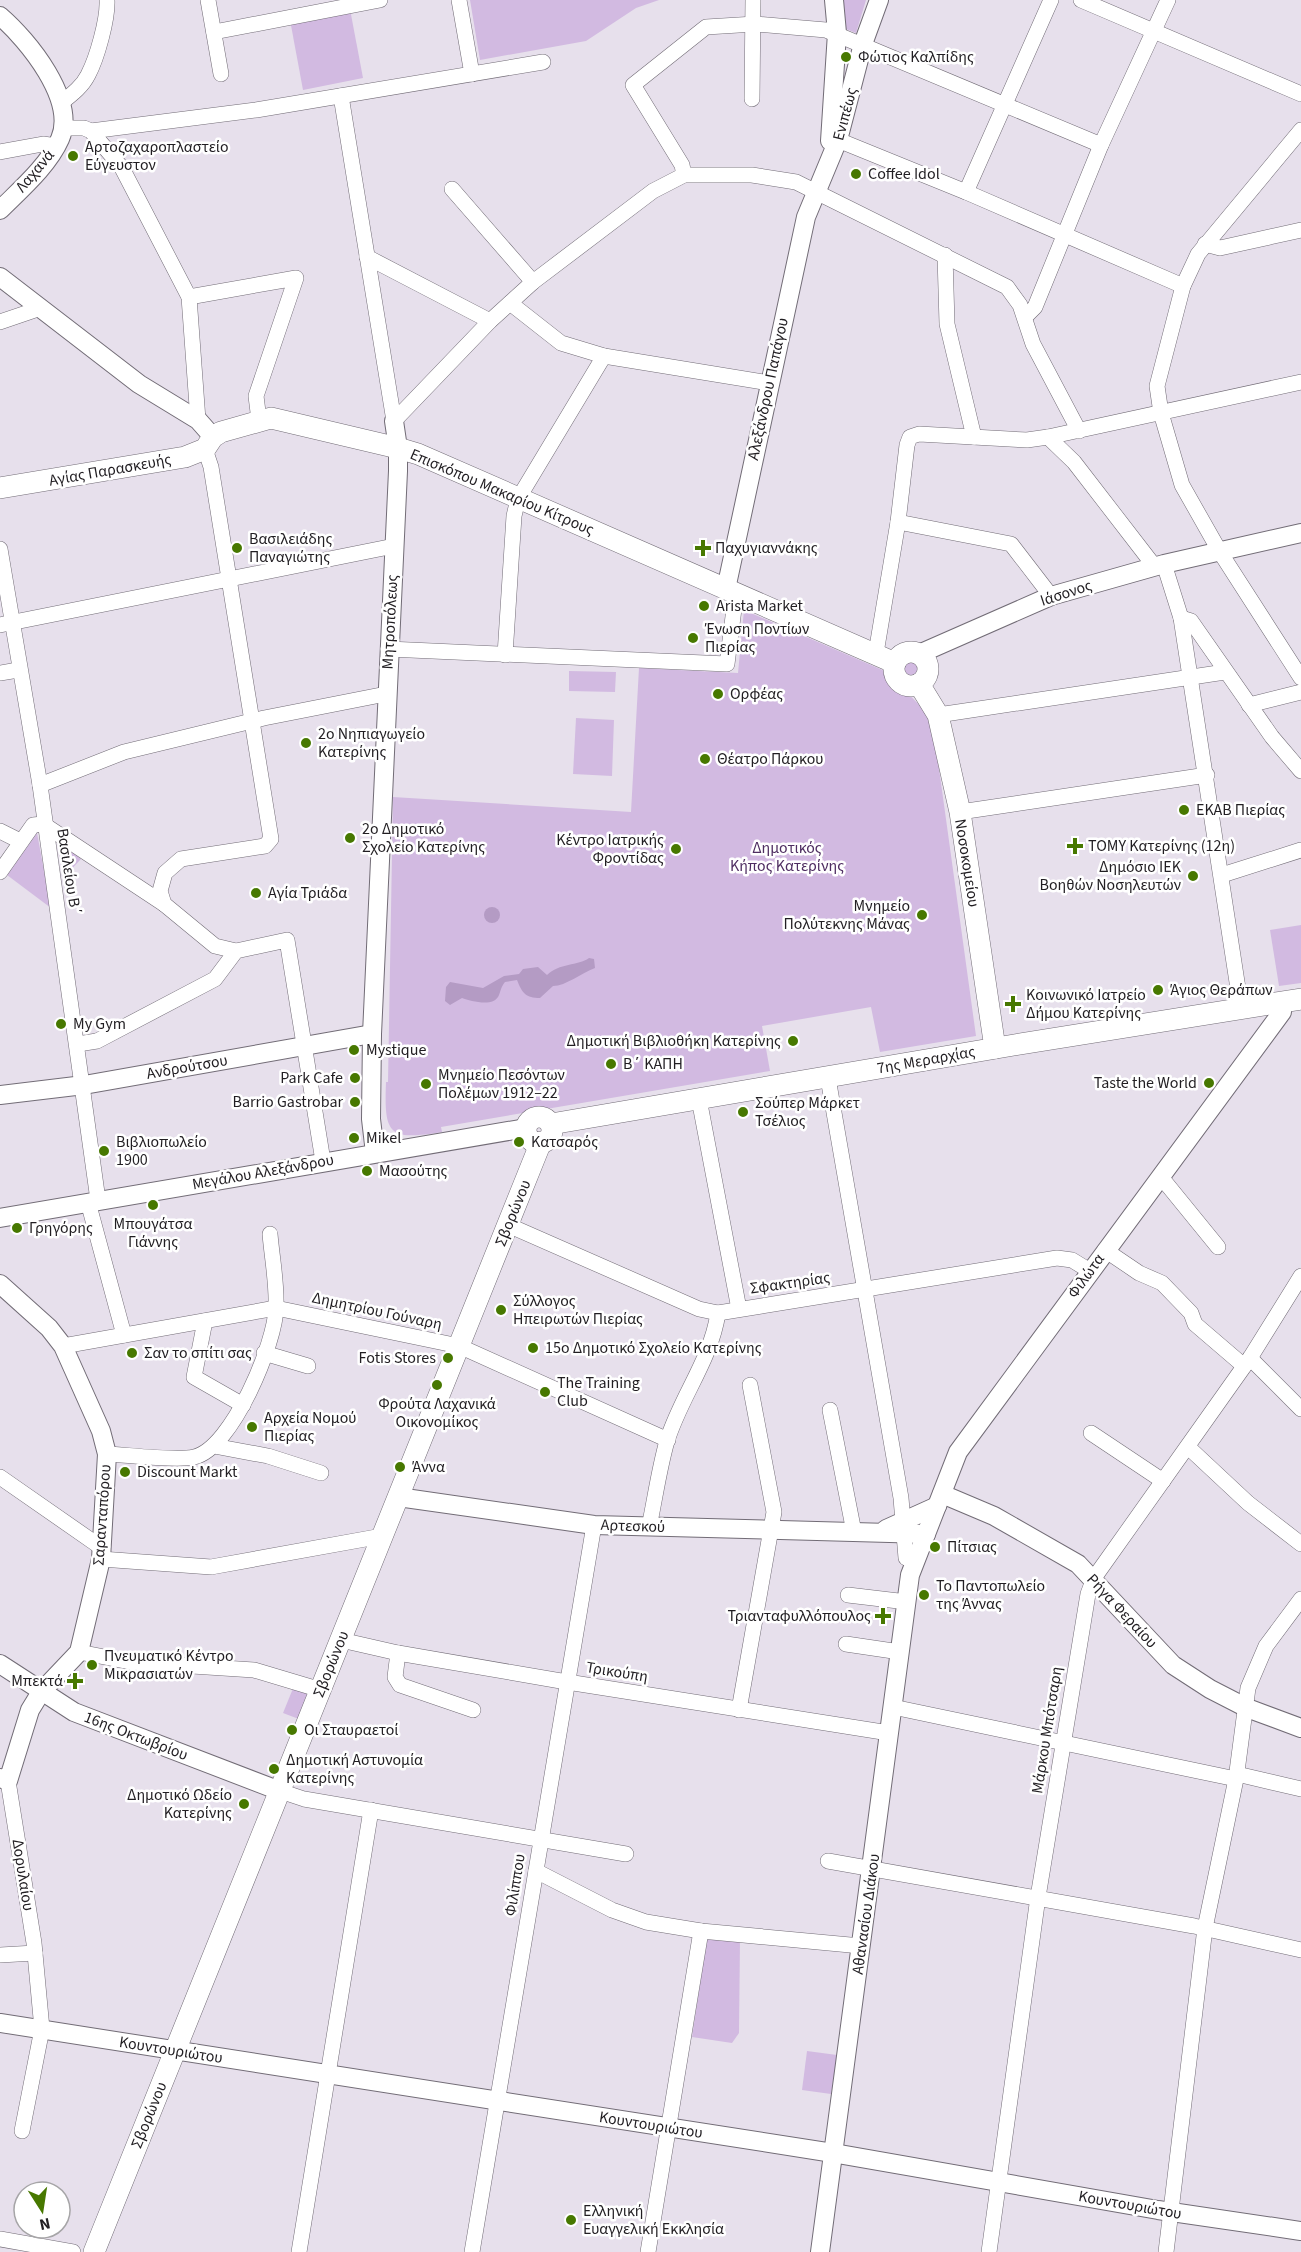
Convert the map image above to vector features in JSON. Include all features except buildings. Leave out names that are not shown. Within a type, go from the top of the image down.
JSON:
[{"type":"main road","name":"Επισκόπου Μακαρίου Κίτρους","points":[[209,443],[259,420],[284,419],[398,448],[885,658]]},
{"type":"main road","name":"Αγίας Παρασκευής","points":[[0,488],[185,457],[209,443]]},
{"type":"main road","points":[[908,652],[920,654],[927,662],[928,672],[919,684],[914,686],[902,684],[885,658],[908,652]]},
{"type":"main road","name":"Νοσοκομείου","points":[[919,684],[938,715],[960,812],[995,1048]]},
{"type":"main road","name":"7ης Μεραρχίας","points":[[539,1131],[699,1099],[1282,1002]]},
{"type":"main road","name":"Σβορώνου","points":[[94,2252],[508,1225],[539,1131]]},
{"type":"street","points":[[61,103],[78,89],[88,75],[105,20],[107,0]]},
{"type":"street","points":[[207,0],[221,74]]},
{"type":"street","points":[[214,32],[380,0]]},
{"type":"street","points":[[459,0],[472,74]]},
{"type":"street","points":[[752,99],[755,24],[753,0]]},
{"type":"street","points":[[829,166],[837,33],[834,0]]},
{"type":"street","name":"Ενιπέως","points":[[818,192],[838,140],[863,44],[879,0]]},
{"type":"street","points":[[966,192],[1051,0]]},
{"type":"street","points":[[1081,0],[1301,94]]},
{"type":"street","points":[[1025,317],[1035,307],[1101,145],[1168,0]]},
{"type":"street","points":[[0,16],[14,28],[43,66],[61,103],[64,128],[84,128],[91,131],[122,168],[189,297],[198,420],[209,443],[227,578],[253,721],[271,839],[269,844],[181,859],[165,873],[160,891],[165,904]]},
{"type":"street","points":[[684,175],[682,165],[633,85],[706,27],[755,24],[837,33],[1101,145]]},
{"type":"street","points":[[91,131],[341,96],[543,62]]},
{"type":"street","name":"Μητροπόλεως","points":[[341,96],[398,448],[372,1034],[371,1119],[375,1153]]},
{"type":"street","name":"Λαχανά","points":[[0,210],[27,182],[56,146],[64,128]]},
{"type":"street","points":[[1301,130],[1205,244],[1183,286],[1157,386],[1161,413],[1182,485],[1220,552],[1301,678]]},
{"type":"street","points":[[838,140],[966,192],[1183,286]]},
{"type":"street","points":[[0,152],[43,144],[56,146]]},
{"type":"street","points":[[394,421],[490,321],[533,282],[653,191],[684,175],[775,177],[796,182],[1000,281],[1014,295],[1025,317],[1033,344],[1079,431]]},
{"type":"street","points":[[452,189],[533,282]]},
{"type":"street","name":"Αλεξάνδρου Παπάγου","points":[[731,591],[769,383],[806,217],[818,192]]},
{"type":"street","points":[[1205,244],[1220,248],[1301,230]]},
{"type":"street","points":[[945,255],[947,324],[974,437]]},
{"type":"street","points":[[367,258],[490,321]]},
{"type":"street","points":[[0,277],[139,384],[198,420]]},
{"type":"street","points":[[189,297],[296,278],[255,396],[259,420]]},
{"type":"street","points":[[510,303],[561,343],[604,356],[769,383]]},
{"type":"street","points":[[0,322],[41,308]]},
{"type":"street","points":[[505,655],[514,516],[518,499],[604,356]]},
{"type":"street","points":[[885,658],[898,522],[907,445],[910,437],[919,435],[1027,440],[1079,431],[1301,382]]},
{"type":"street","points":[[1048,437],[1074,462],[1159,565],[1181,618],[1207,775],[1241,1008]]},
{"type":"street","points":[[898,522],[1011,544],[1051,596]]},
{"type":"street","name":"Ιάσονος","points":[[920,654],[1051,596],[1159,565],[1301,534]]},
{"type":"street","points":[[6,624],[394,546]]},
{"type":"street","name":"Βασιλείου Β΄","points":[[0,549],[6,624],[18,670],[40,785],[43,824],[84,1085],[93,1201],[124,1335]]},
{"type":"street","points":[[388,649],[727,664],[731,591]]},
{"type":"street","points":[[1181,618],[1191,621],[1249,705],[1301,771]]},
{"type":"street","points":[[0,673],[18,670]]},
{"type":"street","points":[[938,715],[1190,675],[1225,672]]},
{"type":"street","points":[[1249,705],[1301,692]]},
{"type":"street","points":[[40,785],[124,752],[253,721],[386,694]]},
{"type":"street","points":[[960,812],[1207,775]]},
{"type":"street","points":[[0,872],[33,825],[43,824],[165,904],[215,946],[236,951],[287,940],[324,1161]]},
{"type":"street","points":[[0,831],[20,841]]},
{"type":"street","points":[[1222,875],[1301,850]]},
{"type":"street","points":[[78,1044],[97,1041],[215,980],[236,951]]},
{"type":"street","name":"Φιλώτα","points":[[926,1534],[958,1452],[1284,1010],[1282,1002]]},
{"type":"street","name":"Ανδρούτσου","points":[[0,1095],[84,1085],[372,1034]]},
{"type":"street","points":[[828,1078],[901,1498],[908,1567]]},
{"type":"street","points":[[699,1099],[739,1309]]},
{"type":"street","name":"Μεγάλου Αλεξάνδρου","points":[[0,1218],[324,1161],[539,1131]]},
{"type":"street","points":[[1161,1177],[1218,1247]]},
{"type":"street","name":"Σφακτηρίας","points":[[508,1225],[699,1309],[718,1313],[1057,1258],[1072,1260],[1090,1271]]},
{"type":"street","points":[[107,1455],[194,1457],[214,1446],[243,1405],[264,1353],[276,1308],[270,1234]]},
{"type":"street","points":[[1105,1250],[1139,1274],[1162,1283],[1191,1313],[1195,1324],[1247,1362],[1301,1409]]},
{"type":"street","name":"Μάρκου Μπότσαρη","points":[[989,2252],[1038,1897],[1088,1594],[1094,1578],[1247,1362],[1301,1276]]},
{"type":"street","name":"Σαρανταπόρου","points":[[0,1284],[49,1328],[63,1346],[101,1431],[107,1455],[102,1553],[79,1652]]},
{"type":"street","name":"Δημητρίου Γούναρη","points":[[63,1346],[276,1308],[459,1346],[668,1440]]},
{"type":"street","points":[[649,1527],[668,1440],[703,1366],[715,1332],[718,1313]]},
{"type":"street","points":[[205,1321],[194,1377],[243,1405]]},
{"type":"street","points":[[264,1353],[308,1365]]},
{"type":"street","points":[[739,1710],[774,1512],[750,1384]]},
{"type":"street","points":[[830,1410],[862,1532]]},
{"type":"street","points":[[1091,1432],[1163,1481]]},
{"type":"street","points":[[214,1446],[268,1455],[321,1473]]},
{"type":"street","points":[[1188,1447],[1248,1503],[1301,1544]]},
{"type":"street","points":[[0,1477],[102,1553],[211,1567],[382,1536]]},
{"type":"street","name":"Αρτεσκού","points":[[398,1497],[594,1525],[862,1532],[904,1528],[926,1534]]},
{"type":"street","points":[[901,1498],[919,1504],[940,1500]]},
{"type":"street","name":"Αρτεσκού","points":[[904,1528],[940,1500]]},
{"type":"street","name":"Ρήγα Φεραίου","points":[[940,1500],[994,1516],[1078,1564],[1094,1578],[1137,1630],[1173,1665],[1210,1689],[1247,1708],[1301,1728]]},
{"type":"street","name":"Φιλίππου","points":[[472,2252],[594,1525]]},
{"type":"street","name":"Αθανασίου Διάκου","points":[[820,2252],[907,1602],[908,1567],[926,1534]]},
{"type":"street","points":[[848,1595],[907,1602]]},
{"type":"street","points":[[1166,2252],[1205,1928],[1237,1776],[1248,1688],[1266,1646],[1301,1600]]},
{"type":"street","name":"Τρικούπη","points":[[341,1640],[398,1653],[567,1683],[889,1733]]},
{"type":"street","points":[[846,1644],[900,1652]]},
{"type":"street","points":[[41,1692],[79,1652],[130,1662],[254,1670],[321,1690]]},
{"type":"street","points":[[398,1653],[395,1677],[400,1685],[473,1710]]},
{"type":"street","name":"16ης Οκτωβρίου","points":[[0,1664],[74,1712],[280,1791]]},
{"type":"street","name":"Δορυλαίου","points":[[22,2131],[42,2029],[35,1953],[4,1779],[30,1710],[41,1692]]},
{"type":"street","points":[[893,1707],[1301,1789]]},
{"type":"street","points":[[280,1791],[304,1799],[626,1854]]},
{"type":"street","points":[[298,2252],[371,1810]]},
{"type":"street","points":[[828,1861],[1205,1928],[1301,1950]]},
{"type":"street","points":[[536,1871],[612,1910],[646,1922],[701,1931],[861,1946]]},
{"type":"street","points":[[648,2252],[701,1931]]},
{"type":"street","points":[[0,1955],[35,1953]]},
{"type":"street","name":"Κουντουριώτου","points":[[0,2023],[833,2153],[1171,2212],[1301,2231]]},
{"type":"street","points":[[0,2239],[73,2252]]},
{"type":"green space","points":[[470,0],[659,0],[636,8],[586,41],[480,60]]},
{"type":"green space","points":[[838,0],[866,0],[856,33],[841,27]]},
{"type":"green space","points":[[350,9],[363,78],[303,90],[290,20]]},
{"type":"green space","name":"Δημοτικός Κήπος Κατερίνης","points":[[744,610],[887,672],[932,718],[976,1036],[880,1052],[871,1007],[762,1026],[770,1071],[441,1127],[442,1132],[424,1135],[400,1134],[393,1130],[386,1113],[386,1082],[388,1082],[393,797],[631,812],[639,668],[738,673]]},
{"type":"green space","points":[[908,661],[914,661],[918,668],[914,675],[908,675],[904,671],[904,665]]},
{"type":"green space","points":[[569,671],[616,672],[615,692],[569,691]]},
{"type":"green space","points":[[576,718],[614,720],[612,776],[573,774]]},
{"type":"green space","points":[[37,833],[51,908],[7,875]]},
{"type":"green space","points":[[61,842],[81,859],[65,876]]},
{"type":"green space","points":[[1301,925],[1301,983],[1279,986],[1270,930]]},
{"type":"green space","points":[[294,1686],[316,1693],[304,1721],[283,1713]]},
{"type":"green space","points":[[707,1937],[740,1940],[739,2033],[732,2043],[692,2037]]},
{"type":"green space","points":[[807,2051],[837,2055],[831,2094],[802,2090]]},
{"type":"shaded area","points":[[492,907],[500,915],[492,923],[484,915]]},
{"type":"shaded area","points":[[589,958],[594,959],[595,968],[563,984],[553,986],[540,998],[525,994],[517,980],[505,982],[499,995],[492,1001],[471,1001],[462,998],[450,1005],[445,1001],[446,987],[450,982],[483,988],[504,976],[519,974],[523,969],[538,967],[547,975],[557,968]]},
{"type":"place","name":"Φώτιος Καλπίδης","points":[[846,57]]},
{"type":"place","name":"Αρτοζαχαροπλαστείο Εύγευστον","points":[[73,156]]},
{"type":"place","name":"Coffee Idol","points":[[856,174]]},
{"type":"place","name":"Βασιλειάδης Παναγιώτης","points":[[237,548]]},
{"type":"place","name":"Παχυγιαννάκης","points":[[703,548]]},
{"type":"place","name":"Arista Market","points":[[704,606]]},
{"type":"place","name":"Ένωση Ποντίων Πιερίας","points":[[693,638]]},
{"type":"place","name":"Ορφέας","points":[[718,694]]},
{"type":"place","name":"2ο Νηπιαγωγείο Κατερίνης","points":[[306,743]]},
{"type":"place","name":"Θέατρο Πάρκου","points":[[705,759]]},
{"type":"place","name":"ΕΚΑΒ Πιερίας","points":[[1184,810]]},
{"type":"place","name":"2ο Δημοτικό Σχολείο Κατερίνης","points":[[350,838]]},
{"type":"place","name":"ΤΟΜΥ Κατερίνης (12η)","points":[[1075,846]]},
{"type":"place","name":"Κέντρο Ιατρικής Φροντίδας","points":[[676,849]]},
{"type":"place","name":"Δημόσιο ΙΕΚ Βοηθών Νοσηλευτών","points":[[1193,876]]},
{"type":"place","name":"Αγία Τριάδα","points":[[256,893]]},
{"type":"place","name":"Μνημείο Πολύτεκνης Μάνας","points":[[922,915]]},
{"type":"place","name":"Άγιος Θεράπων","points":[[1158,990]]},
{"type":"place","name":"Κοινωνικό Ιατρείο Δήμου Κατερίνης","points":[[1013,1004]]},
{"type":"place","name":"My Gym","points":[[61,1024]]},
{"type":"place","name":"Δημοτική Βιβλιοθήκη Κατερίνης","points":[[793,1041]]},
{"type":"place","name":"Mystique","points":[[354,1050]]},
{"type":"place","name":"Β΄ ΚΑΠΗ","points":[[611,1064]]},
{"type":"place","name":"Park Cafe","points":[[355,1078]]},
{"type":"place","name":"Taste the World","points":[[1209,1083]]},
{"type":"place","name":"Μνημείο Πεσόντων Πολέμων 1912–22","points":[[426,1084]]},
{"type":"place","name":"Barrio Gastrobar","points":[[355,1102]]},
{"type":"place","name":"Σούπερ Μάρκετ Τσέλιος","points":[[743,1112]]},
{"type":"place","name":"Mikel","points":[[354,1138]]},
{"type":"place","name":"Κατσαρός","points":[[519,1142]]},
{"type":"place","name":"Βιβλιοπωλείο 1900","points":[[104,1151]]},
{"type":"place","name":"Μασούτης","points":[[367,1171]]},
{"type":"place","name":"Μπουγάτσα Γιάννης","points":[[153,1205]]},
{"type":"place","name":"Γρηγόρης","points":[[17,1228]]},
{"type":"place","name":"Σύλλογος Ηπειρωτών Πιερίας","points":[[501,1310]]},
{"type":"place","name":"15ο Δημοτικό Σχολείο Κατερίνης","points":[[533,1348]]},
{"type":"place","name":"Σαν το σπίτι σας","points":[[132,1353]]},
{"type":"place","name":"Fotis Stores","points":[[448,1358]]},
{"type":"place","name":"Φρούτα Λαχανικά Οικονομίκος","points":[[437,1385]]},
{"type":"place","name":"The Training Club","points":[[545,1392]]},
{"type":"place","name":"Αρχεία Νομού Πιερίας","points":[[252,1427]]},
{"type":"place","name":"Άννα","points":[[400,1467]]},
{"type":"place","name":"Discount Markt","points":[[125,1472]]},
{"type":"place","name":"Πίτσιας","points":[[935,1547]]},
{"type":"place","name":"Το Παντοπωλείο της Άννας","points":[[924,1595]]},
{"type":"place","name":"Τριανταφυλλόπουλος","points":[[883,1616]]},
{"type":"place","name":"Πνευματικό Κέντρο Μικρασιατών","points":[[92,1665]]},
{"type":"place","name":"Μπεκτά","points":[[75,1681]]},
{"type":"place","name":"Οι Σταυραετοί","points":[[292,1730]]},
{"type":"place","name":"Δημοτική Αστυνομία Κατερίνης","points":[[274,1769]]},
{"type":"place","name":"Δημοτικό Ωδείο Κατερίνης","points":[[244,1804]]},
{"type":"place","name":"Ελληνική Ευαγγελική Εκκλησία","points":[[571,2220]]}]
